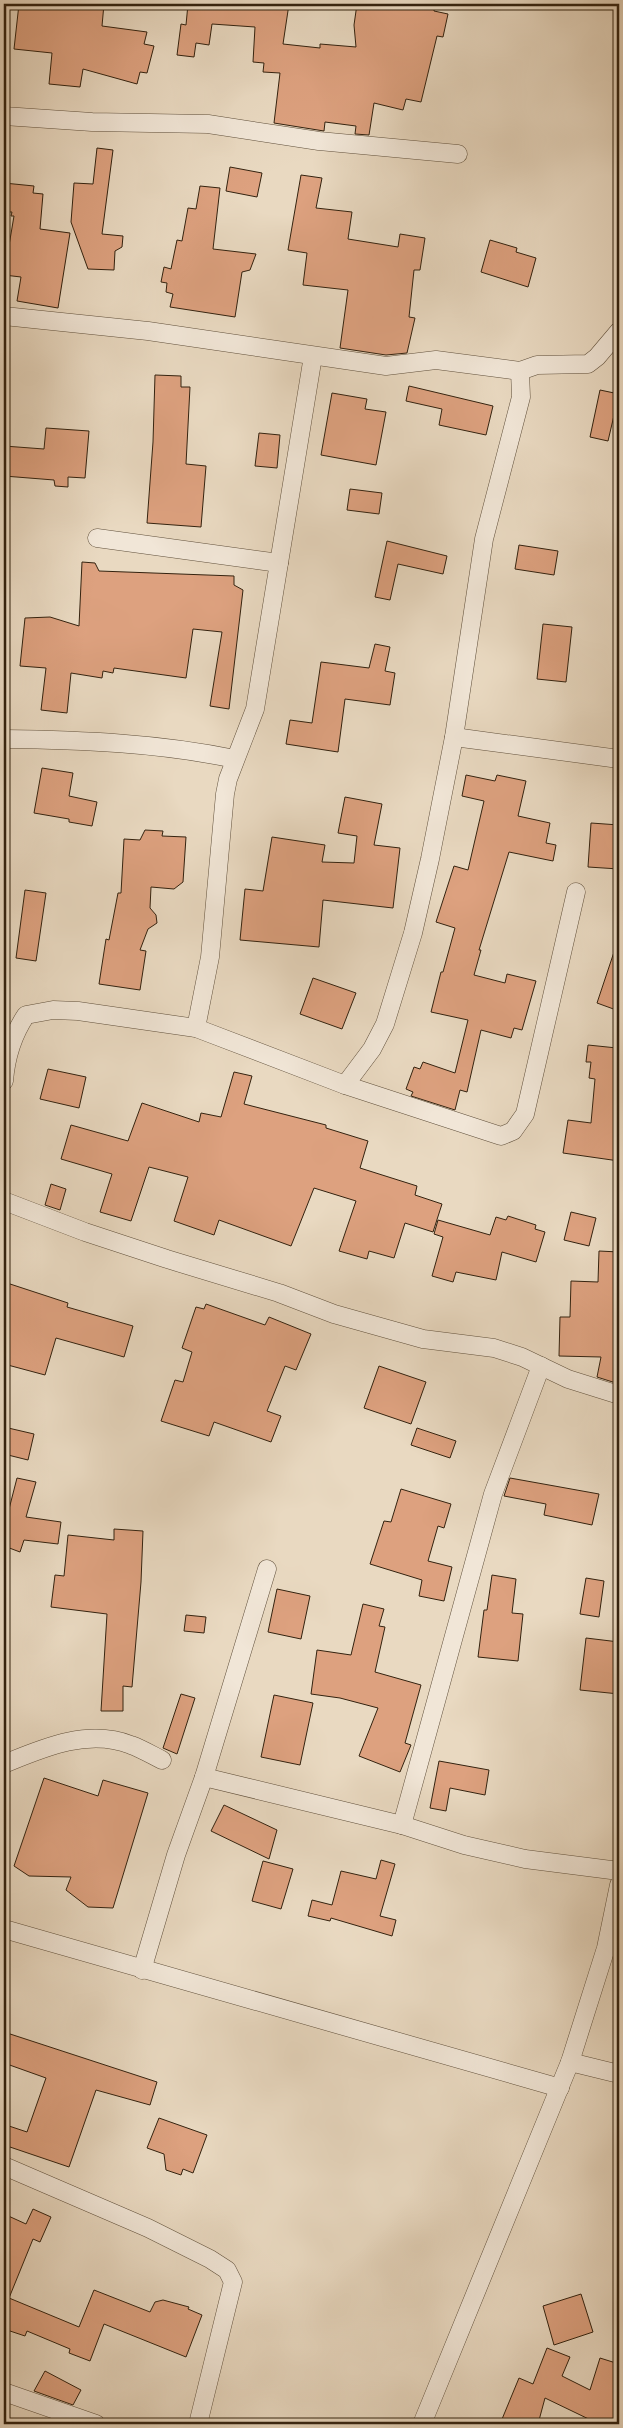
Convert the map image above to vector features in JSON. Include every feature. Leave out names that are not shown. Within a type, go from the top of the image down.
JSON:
[{"type":"street","points":[[4,116],[92,122],[208,124],[319,141],[458,154]]},
{"type":"street","points":[[4,316],[148,331],[386,366],[436,360],[520,371],[537,365],[588,364],[597,357],[619,331]]},
{"type":"street","points":[[196,1028],[210,957],[225,794],[235,759],[255,709],[313,356]]},
{"type":"street","points":[[345,1084],[372,1049],[386,1024],[413,933],[454,737],[484,539],[521,397],[520,371]]},
{"type":"street","points":[[97,538],[279,562]]},
{"type":"street","points":[[454,737],[619,759]]},
{"type":"street","points":[[4,739],[67,740],[160,746],[235,759]]},
{"type":"street","points":[[4,1081],[5,1064],[14,1034],[26,1015],[53,1010],[78,1011],[196,1028],[345,1084],[501,1136],[513,1131],[525,1114],[576,892]]},
{"type":"street","points":[[4,1201],[94,1235],[279,1293],[334,1314],[423,1339],[494,1348],[541,1366],[568,1379],[619,1395]]},
{"type":"street","points":[[402,1825],[494,1494],[541,1366]]},
{"type":"street","points":[[142,1970],[176,1855],[204,1777],[267,1569]]},
{"type":"street","points":[[4,1764],[53,1744],[70,1740],[101,1739],[129,1744],[162,1760]]},
{"type":"street","points":[[204,1777],[402,1825],[464,1845],[525,1859],[619,1871]]},
{"type":"street","points":[[422,2424],[570,2062],[606,1948],[619,1885]]},
{"type":"street","points":[[4,1929],[560,2088]]},
{"type":"street","points":[[570,2062],[619,2074]]},
{"type":"street","points":[[4,2166],[148,2228],[210,2259],[227,2270],[233,2282],[198,2424]]},
{"type":"street","points":[[4,2392],[96,2424]]},
{"type":"building","points":[[19,4],[104,4],[102,26],[147,32],[144,44],[154,46],[147,73],[140,72],[137,84],[83,69],[80,87],[49,84],[52,53],[14,49]]},
{"type":"building","points":[[188,4],[289,4],[283,44],[320,48],[320,44],[356,47],[354,25],[357,4],[434,4],[434,11],[448,14],[443,37],[437,36],[421,102],[406,99],[403,110],[374,103],[369,135],[355,134],[356,126],[325,122],[324,131],[274,123],[280,73],[263,72],[264,63],[253,62],[255,27],[212,24],[209,45],[196,43],[194,57],[177,55],[181,24],[186,25]]},
{"type":"building","points":[[97,148],[113,150],[102,234],[123,236],[122,247],[115,251],[114,270],[88,269],[71,222],[74,183],[93,184]]},
{"type":"building","points":[[230,167],[262,173],[257,197],[226,191]]},
{"type":"building","points":[[301,175],[322,178],[316,208],[352,212],[348,239],[398,247],[400,234],[425,238],[420,270],[414,270],[409,317],[415,318],[407,353],[386,355],[340,348],[348,290],[303,285],[307,253],[288,250]]},
{"type":"building","points":[[4,183],[34,186],[33,193],[43,194],[40,229],[70,233],[58,308],[17,301],[21,277],[4,275],[14,216],[11,216],[12,212],[4,212]]},
{"type":"building","points":[[200,186],[220,188],[213,249],[256,254],[250,270],[242,272],[235,317],[170,307],[173,294],[166,292],[167,283],[161,282],[164,267],[171,269],[177,240],[182,241],[188,208],[196,209]]},
{"type":"building","points":[[490,240],[517,248],[516,252],[536,258],[528,287],[481,272]]},
{"type":"building","points":[[155,375],[181,376],[181,387],[190,387],[186,464],[206,466],[201,527],[147,523],[153,442]]},
{"type":"building","points":[[409,386],[493,406],[486,435],[439,425],[442,409],[406,401]]},
{"type":"building","points":[[600,390],[619,394],[608,441],[590,437]]},
{"type":"building","points":[[332,393],[367,399],[365,409],[386,412],[376,465],[321,455]]},
{"type":"building","points":[[46,428],[89,431],[85,478],[68,477],[68,487],[55,486],[54,480],[4,476],[4,446],[44,449]]},
{"type":"building","points":[[259,433],[280,435],[277,468],[255,466]]},
{"type":"building","points":[[350,489],[382,493],[379,514],[347,510]]},
{"type":"building","points":[[387,541],[447,556],[443,574],[398,564],[390,600],[375,597]]},
{"type":"building","points":[[519,545],[558,551],[554,575],[515,569]]},
{"type":"building","points":[[82,562],[95,563],[99,571],[234,576],[234,585],[243,590],[229,709],[210,706],[222,632],[193,629],[186,678],[114,668],[113,673],[103,671],[102,678],[71,673],[67,713],[41,710],[46,668],[20,666],[25,618],[50,617],[79,626]]},
{"type":"building","points":[[543,624],[572,627],[566,682],[537,679]]},
{"type":"building","points":[[375,644],[390,647],[385,671],[395,673],[390,705],[345,699],[338,752],[286,744],[290,720],[312,723],[321,662],[369,668]]},
{"type":"building","points":[[42,768],[73,773],[69,796],[97,802],[92,826],[69,822],[69,819],[34,813]]},
{"type":"building","points":[[466,775],[495,781],[497,775],[526,781],[518,816],[550,823],[546,843],[556,845],[553,861],[509,852],[479,950],[481,950],[474,975],[505,983],[507,974],[536,981],[522,1030],[514,1028],[511,1038],[481,1030],[467,1092],[460,1090],[455,1110],[411,1096],[413,1092],[406,1089],[414,1067],[420,1069],[423,1062],[455,1073],[468,1020],[431,1012],[455,928],[436,922],[454,866],[468,870],[484,801],[462,796]]},
{"type":"building","points":[[345,797],[382,804],[374,845],[400,848],[393,908],[323,900],[319,947],[240,940],[245,889],[263,891],[272,837],[325,845],[322,862],[354,863],[357,836],[338,833]]},
{"type":"building","points":[[591,823],[619,825],[619,869],[588,867]]},
{"type":"building","points":[[145,830],[163,831],[162,836],[186,837],[183,882],[174,889],[151,887],[150,908],[156,915],[157,923],[148,929],[140,950],[146,951],[140,990],[99,984],[106,939],[109,940],[118,893],[121,893],[124,839],[140,840]]},
{"type":"building","points":[[25,890],[46,893],[36,961],[16,958]]},
{"type":"building","points":[[616,946],[619,947],[619,1011],[597,1003]]},
{"type":"building","points":[[313,978],[356,993],[342,1029],[300,1014]]},
{"type":"building","points":[[588,1045],[617,1048],[617,1052],[619,1052],[619,1161],[563,1153],[568,1120],[591,1123],[595,1079],[589,1078],[591,1062],[586,1062]]},
{"type":"building","points":[[48,1069],[86,1077],[79,1108],[40,1099]]},
{"type":"building","points":[[234,1072],[252,1076],[244,1104],[326,1125],[326,1128],[368,1141],[360,1168],[417,1186],[415,1195],[442,1204],[433,1232],[405,1223],[394,1258],[369,1251],[367,1259],[339,1251],[356,1201],[314,1188],[291,1246],[219,1220],[214,1235],[174,1221],[188,1177],[149,1167],[131,1221],[100,1212],[112,1174],[61,1159],[71,1125],[128,1141],[142,1103],[199,1122],[201,1113],[221,1117]]},
{"type":"building","points":[[51,1184],[66,1189],[60,1210],[45,1205]]},
{"type":"building","points":[[571,1212],[596,1218],[589,1246],[564,1240]]},
{"type":"building","points":[[508,1216],[536,1225],[535,1229],[545,1232],[536,1262],[502,1252],[496,1280],[456,1272],[453,1282],[432,1276],[443,1237],[434,1234],[438,1220],[490,1235],[496,1217],[506,1220]]},
{"type":"building","points":[[599,1251],[619,1252],[619,1384],[597,1377],[601,1357],[559,1356],[560,1317],[570,1317],[571,1281],[598,1282]]},
{"type":"building","points":[[4,1282],[68,1303],[67,1307],[133,1326],[124,1357],[56,1338],[45,1375],[4,1364]]},
{"type":"building","points":[[206,1304],[265,1325],[269,1317],[311,1334],[296,1370],[285,1366],[267,1411],[281,1416],[271,1442],[214,1422],[209,1436],[161,1421],[175,1380],[183,1382],[192,1352],[182,1348],[196,1307],[204,1309]]},
{"type":"building","points":[[379,1366],[426,1382],[411,1424],[364,1408]]},
{"type":"building","points":[[4,1427],[34,1434],[28,1460],[4,1454]]},
{"type":"building","points":[[417,1428],[456,1441],[450,1458],[411,1445]]},
{"type":"building","points":[[17,1478],[36,1482],[26,1517],[61,1522],[58,1544],[24,1540],[20,1552],[4,1546],[4,1512],[8,1513]]},
{"type":"building","points":[[510,1478],[599,1494],[592,1525],[544,1515],[546,1504],[504,1496]]},
{"type":"building","points":[[401,1489],[451,1504],[444,1528],[438,1526],[428,1561],[452,1567],[444,1601],[419,1596],[422,1580],[370,1564],[384,1521],[391,1522]]},
{"type":"building","points":[[114,1529],[143,1531],[141,1582],[132,1687],[123,1686],[123,1711],[101,1711],[107,1614],[51,1607],[55,1575],[64,1576],[68,1535],[114,1540]]},
{"type":"building","points":[[492,1575],[516,1579],[512,1613],[523,1614],[518,1661],[478,1657],[484,1610],[487,1610]]},
{"type":"building","points":[[586,1578],[604,1581],[599,1617],[580,1614]]},
{"type":"building","points":[[277,1589],[310,1596],[301,1639],[268,1632]]},
{"type":"building","points":[[363,1604],[384,1609],[379,1626],[385,1627],[375,1672],[421,1685],[405,1743],[411,1745],[400,1772],[359,1756],[378,1708],[340,1698],[311,1694],[317,1650],[351,1655]]},
{"type":"building","points":[[186,1615],[206,1617],[204,1633],[184,1631]]},
{"type":"building","points":[[586,1638],[619,1642],[619,1694],[580,1690]]},
{"type":"building","points":[[181,1694],[195,1698],[177,1754],[163,1748]]},
{"type":"building","points":[[274,1695],[313,1703],[300,1765],[261,1757]]},
{"type":"building","points":[[439,1761],[489,1770],[485,1795],[450,1788],[446,1811],[430,1808]]},
{"type":"building","points":[[44,1778],[98,1796],[103,1780],[148,1793],[113,1908],[88,1907],[66,1890],[71,1877],[29,1876],[14,1866]]},
{"type":"building","points":[[224,1805],[277,1830],[269,1859],[211,1831]]},
{"type":"building","points":[[381,1860],[395,1864],[380,1916],[396,1920],[392,1936],[331,1918],[330,1921],[308,1916],[312,1900],[332,1905],[341,1871],[376,1879]]},
{"type":"building","points":[[263,1861],[293,1869],[281,1909],[252,1901]]},
{"type":"building","points":[[4,2032],[157,2082],[150,2105],[96,2090],[69,2167],[4,2145],[9,2126],[27,2132],[46,2078],[4,2063]]},
{"type":"building","points":[[159,2118],[207,2135],[193,2173],[183,2169],[181,2175],[166,2170],[164,2154],[147,2148]]},
{"type":"building","points":[[33,2209],[51,2217],[40,2242],[33,2239],[9,2298],[79,2327],[94,2290],[150,2312],[155,2302],[163,2300],[189,2307],[188,2309],[202,2315],[186,2357],[104,2324],[90,2361],[69,2353],[70,2349],[27,2331],[25,2336],[4,2329],[4,2214],[26,2224]]},
{"type":"building","points":[[581,2294],[593,2332],[554,2345],[543,2306]]},
{"type":"building","points":[[547,2348],[570,2357],[562,2376],[590,2390],[600,2358],[619,2364],[619,2424],[599,2424],[545,2398],[538,2424],[500,2424],[519,2378],[533,2384]]},
{"type":"building","points":[[45,2371],[81,2390],[73,2405],[34,2391]]}]
